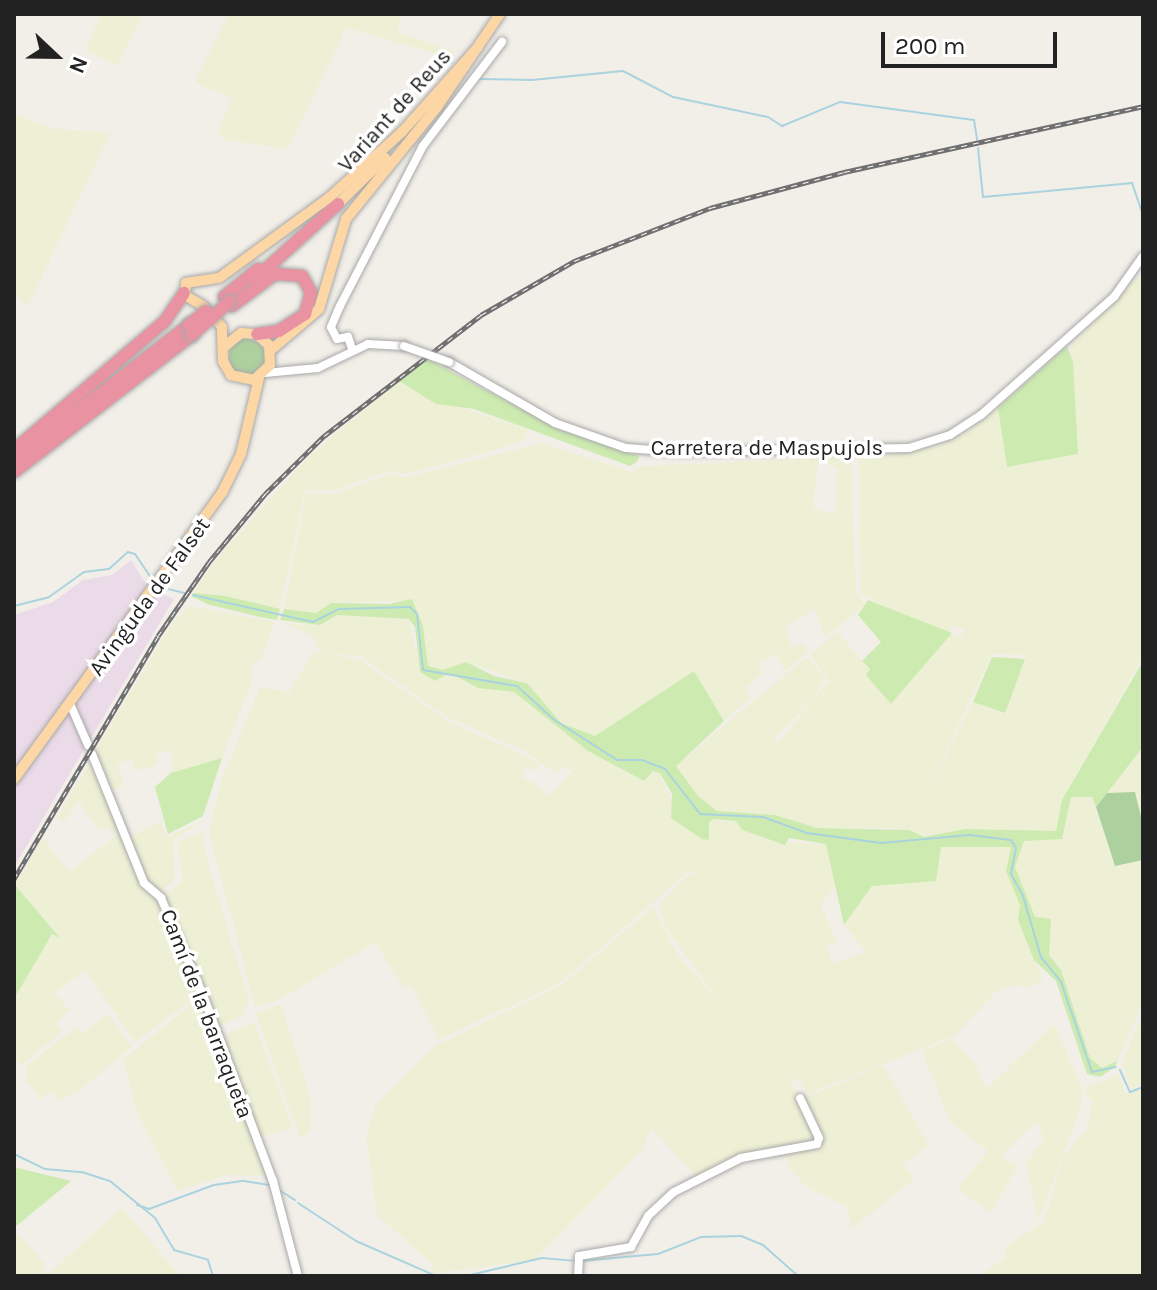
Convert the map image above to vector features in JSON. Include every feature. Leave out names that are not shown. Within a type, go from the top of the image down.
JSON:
[{"type":"highway","points":[[14,472],[35,452],[228,301],[338,204]]},
{"type":"highway","points":[[228,301],[275,274],[302,276],[311,292],[305,314],[279,331],[257,334]]},
{"type":"highway","points":[[14,450],[193,296]]},
{"type":"highway","points":[[14,461],[35,452],[175,349],[190,330]]},
{"type":"main road","points":[[243,381],[262,376],[271,353],[319,309],[346,219],[437,107],[500,14]]},
{"type":"main road","points":[[252,398],[243,381],[225,367],[222,327],[193,296],[188,281],[219,278],[330,197],[402,132],[480,43]]},
{"type":"main road","name":"Variant de Reus","points":[[338,204],[435,103],[480,43]]},
{"type":"main road","points":[[193,296],[200,282]]},
{"type":"main road","points":[[193,296],[225,326],[241,333],[257,334],[271,353]]},
{"type":"main road","points":[[225,346],[241,333]]},
{"type":"main road","name":"Avinguda de Falset","points":[[14,779],[71,706],[222,493],[241,454],[252,398],[262,376]]},
{"type":"street","points":[[352,349],[348,337],[337,339],[331,327],[423,146],[502,42],[480,43]]},
{"type":"street","name":"Carretera de Maspujols","points":[[262,376],[323,366],[352,349],[381,343],[404,346],[449,362],[555,423],[626,448],[679,452],[909,448],[950,435],[981,415],[1114,297],[1143,256]]},
{"type":"street","points":[[271,353],[299,371]]},
{"type":"street","name":"Camí de la barraqueta","points":[[71,706],[144,883],[170,916],[258,1146],[298,1276]]},
{"type":"street","points":[[578,1276],[579,1256],[631,1247],[648,1216],[674,1192],[741,1158],[817,1144],[819,1138],[800,1098]]},
{"type":"shaded area","points":[[131,560],[148,587],[174,599],[14,867],[14,615],[53,602],[83,580],[112,575]]},
{"type":"green space","points":[[101,14],[144,14],[117,66],[85,50]]},
{"type":"green space","points":[[229,14],[395,14],[401,17],[398,33],[454,51],[448,57],[346,28],[288,149],[225,140],[217,132],[232,99],[195,82]]},
{"type":"green space","points":[[14,113],[49,128],[110,133],[27,308],[14,291]]},
{"type":"green space","points":[[1142,273],[1143,657],[1062,800],[1056,831],[966,829],[924,837],[895,828],[817,828],[775,815],[717,811],[698,797],[675,766],[807,657],[825,678],[814,698],[774,739],[779,742],[829,681],[811,655],[837,632],[871,670],[866,674],[891,704],[951,634],[962,637],[964,629],[953,625],[950,632],[907,618],[860,593],[859,457],[934,448],[966,433],[998,408],[1007,467],[1077,454],[1071,346]],"holes":[[[992,654],[1026,655],[1005,713],[973,702],[925,797]]]},
{"type":"green space","points":[[247,339],[260,344],[265,357],[260,370],[247,375],[234,370],[229,357],[234,344]]},
{"type":"green space","points":[[1067,346],[1073,362],[1078,454],[1007,467],[998,408]]},
{"type":"green space","points":[[426,358],[560,430],[639,456],[638,461],[630,466],[474,409],[436,404],[399,381]]},
{"type":"green space","points":[[399,381],[409,389],[528,430],[524,439],[498,449],[405,474],[387,471],[337,490],[306,491],[311,462],[280,609],[193,593],[220,555],[308,457]]},
{"type":"green space","points":[[542,443],[632,472],[641,466],[851,457],[856,592],[866,604],[826,637],[814,609],[786,627],[792,647],[803,644],[808,652],[785,671],[775,654],[758,663],[763,672],[745,689],[751,698],[724,721],[694,671],[595,736],[561,723],[527,683],[472,664],[443,670],[428,666],[423,626],[399,601],[331,603],[317,613],[284,609],[306,494],[339,493],[389,474],[406,477]],"holes":[[[818,462],[837,467],[835,515],[813,508]]]},
{"type":"green space","points":[[193,593],[225,596],[280,609],[277,620],[260,617],[210,605],[192,597]]},
{"type":"green space","points":[[412,599],[423,626],[428,666],[443,670],[466,662],[494,676],[527,683],[561,723],[595,736],[694,671],[724,721],[676,766],[698,796],[717,811],[775,815],[817,828],[909,830],[924,837],[965,829],[1056,831],[1062,800],[1143,661],[1143,747],[1096,807],[1092,797],[1071,797],[1062,839],[1024,841],[1015,867],[1035,917],[1051,919],[1049,955],[1061,970],[1090,1058],[1102,1068],[1117,1061],[1115,1067],[1100,1077],[1087,1074],[1056,981],[1034,960],[1018,920],[1020,905],[1006,871],[1011,847],[941,847],[936,881],[872,886],[844,925],[826,844],[789,838],[785,845],[742,830],[736,821],[714,819],[709,822],[709,840],[702,839],[671,818],[672,794],[660,773],[653,771],[644,781],[588,751],[514,692],[478,688],[449,673],[435,681],[420,672],[415,627],[409,619],[337,615],[320,625],[280,620],[284,609],[316,613],[331,603],[389,604]]},
{"type":"green space","points":[[868,600],[952,633],[891,704],[866,675],[870,669],[862,661],[881,642],[858,615]]},
{"type":"green space","points":[[190,606],[275,622],[260,661],[255,660],[248,676],[253,678],[222,758],[171,773],[172,750],[156,755],[157,765],[135,771],[132,759],[117,764],[124,786],[109,791],[95,751],[172,623]]},
{"type":"green space","points":[[337,615],[409,619],[420,672],[435,681],[449,673],[470,685],[514,692],[588,751],[644,781],[653,771],[660,773],[672,803],[695,833],[710,831],[708,822],[714,819],[737,821],[742,830],[772,841],[827,844],[836,885],[821,905],[837,943],[827,946],[832,963],[866,952],[844,925],[872,886],[936,881],[941,847],[1011,847],[1006,872],[1021,905],[1018,921],[1043,979],[1031,987],[1015,985],[996,992],[954,1036],[807,1094],[799,1079],[791,1080],[816,1141],[762,1154],[698,1179],[652,1128],[641,1151],[535,1260],[429,1274],[434,1266],[377,1215],[366,1135],[375,1106],[435,1046],[563,984],[653,907],[677,954],[719,1001],[665,927],[659,905],[691,873],[702,872],[688,872],[563,981],[439,1040],[411,984],[404,988],[375,943],[278,1000],[255,1007],[209,833],[221,780],[260,687],[289,692],[314,652],[320,653],[312,636],[285,623],[304,625]],"holes":[[[321,653],[360,656],[448,718],[523,750],[556,774],[562,766],[568,771],[578,765],[550,796],[521,775],[526,766],[535,771],[540,763],[450,722],[358,659]]]},
{"type":"green space","points":[[992,657],[1025,659],[1005,713],[973,702]]},
{"type":"green space","points":[[1143,747],[1143,825],[1126,793],[1107,793]]},
{"type":"green space","points":[[222,758],[203,816],[168,834],[155,787],[171,773]]},
{"type":"green space","points":[[92,759],[119,830],[113,835],[108,827],[92,828],[95,825],[78,800],[65,821],[57,817]]},
{"type":"green space","points":[[1135,792],[1143,825],[1143,860],[1115,866],[1096,807],[1107,793]]},
{"type":"green space","points":[[1071,797],[1092,797],[1115,866],[1143,860],[1143,1003],[1117,1061],[1102,1068],[1090,1058],[1061,970],[1049,955],[1050,920],[1035,917],[1015,867],[1024,841],[1062,838]]},
{"type":"green space","points":[[207,819],[173,840],[175,880],[161,891],[151,889],[128,838],[161,821],[166,837]]},
{"type":"green space","points":[[203,831],[205,853],[249,1001],[244,1014],[222,1025],[215,1025],[164,897],[183,880],[177,843]]},
{"type":"green space","points":[[120,833],[143,889],[161,904],[200,994],[135,1042],[85,970],[55,993],[69,1010],[56,1023],[62,1031],[23,1064],[17,1062],[14,999],[53,933],[60,938],[15,885],[43,838],[69,872]]},
{"type":"green space","points":[[15,885],[60,938],[52,934],[14,999]]},
{"type":"green space","points":[[201,1002],[269,1176],[228,1175],[177,1191],[137,1113],[123,1060],[193,1003]]},
{"type":"green space","points":[[281,1004],[311,1099],[311,1129],[300,1138],[256,1014]]},
{"type":"green space","points":[[1143,1012],[1143,1083],[1130,1089],[1122,1063]]},
{"type":"green space","points":[[108,1013],[132,1047],[78,1091],[60,1100],[51,1091],[40,1100],[27,1080],[26,1066],[76,1027],[82,1033]]},
{"type":"green space","points":[[254,1022],[293,1128],[259,1137],[224,1036]]},
{"type":"green space","points":[[1054,1024],[1082,1088],[1081,1107],[1038,1222],[1026,1164],[1044,1139],[1038,1125],[1034,1123],[1000,1157],[1018,1166],[991,1212],[957,1189],[988,1151],[950,1122],[922,1051],[953,1039],[976,1065],[986,1089]]},
{"type":"green space","points":[[883,1065],[929,1145],[903,1165],[915,1178],[852,1229],[847,1207],[805,1186],[790,1169],[785,1151],[818,1145],[804,1098]]},
{"type":"green space","points":[[1119,1074],[1125,1093],[1143,1089],[1143,1276],[981,1276],[1007,1256],[1004,1248],[1044,1222],[1063,1157],[1088,1128],[1092,1101],[1085,1094],[1086,1087]]},
{"type":"green space","points":[[14,1167],[71,1181],[14,1228]]},
{"type":"green space","points":[[122,1208],[180,1276],[47,1275],[95,1232]]},
{"type":"green space","points":[[14,1230],[44,1263],[44,1276],[14,1276]]},
{"type":"waterway","points":[[479,79],[532,80],[623,71],[673,97],[768,117],[782,126],[840,102],[974,120],[977,140]]},
{"type":"waterway","points":[[978,148],[983,197],[1132,183],[1143,215]]},
{"type":"waterway","points":[[14,606],[49,597],[84,572],[109,569],[128,552],[135,554],[153,581]]},
{"type":"waterway","points":[[164,588],[184,593]]},
{"type":"waterway","points":[[193,595],[313,622],[339,609],[410,607],[417,614],[423,670],[517,686],[553,719],[617,760],[642,760],[665,769],[700,814],[763,817],[807,833],[881,843],[970,835],[1011,840],[1016,848],[1011,874],[1023,896],[1041,957],[1061,982],[1092,1072],[1115,1067]]},
{"type":"waterway","points":[[1120,1070],[1130,1092],[1143,1087]]},
{"type":"waterway","points":[[14,1102],[14,1123]]},
{"type":"waterway","points":[[14,1154],[45,1169],[82,1172],[110,1181],[155,1218],[174,1250],[208,1260],[213,1276]]},
{"type":"waterway","points":[[137,1205],[149,1209],[214,1185],[244,1181],[269,1185]]},
{"type":"waterway","points":[[279,1190],[295,1200]]},
{"type":"waterway","points":[[298,1203],[356,1241],[436,1276]]},
{"type":"waterway","points":[[581,1261],[658,1254],[701,1237],[741,1236],[763,1245],[798,1276]]},
{"type":"waterway","points":[[466,1276],[542,1258],[575,1261]]},
{"type":"railway","points":[[14,879],[158,636],[209,562],[265,494],[324,436],[481,315],[574,261],[710,208],[844,172],[1143,106]]}]
